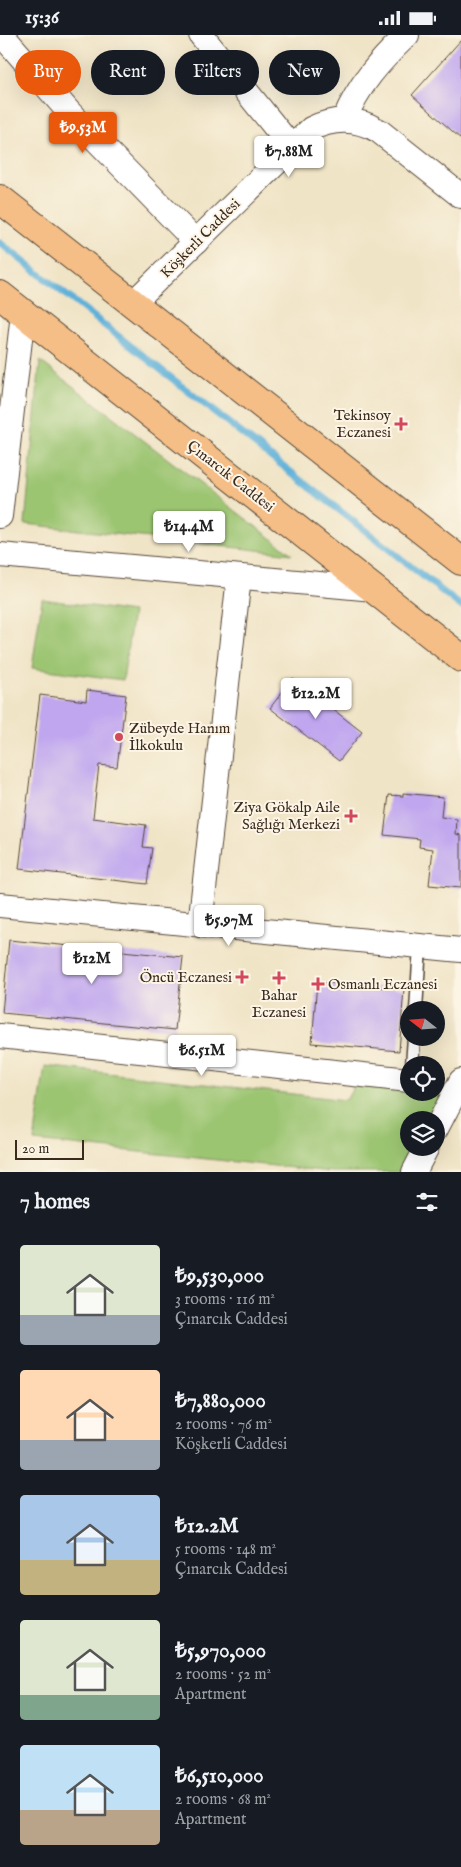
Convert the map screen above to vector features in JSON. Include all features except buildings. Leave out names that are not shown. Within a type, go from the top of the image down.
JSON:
[{"type":"main road","points":[[0,199],[461,561]]},
{"type":"main road","name":"Çınarcık Caddesi","points":[[0,295],[461,658]]},
{"type":"street","points":[[2,35],[69,112],[196,242]]},
{"type":"street","points":[[201,35],[292,148]]},
{"type":"street","points":[[344,120],[353,98],[392,40]]},
{"type":"street","name":"Köşkerli Caddesi","points":[[134,303],[311,129],[321,123],[344,120],[368,125],[379,131],[461,196]]},
{"type":"street","points":[[0,517],[23,313]]},
{"type":"street","points":[[0,555],[374,589]]},
{"type":"street","points":[[200,925],[239,577]]},
{"type":"street","points":[[0,905],[461,950]]},
{"type":"street","points":[[0,1036],[400,1079]]},
{"type":"street","points":[[442,1111],[452,1084]]},
{"type":"street","points":[[414,1172],[422,1156]]},
{"type":"lane","points":[[417,1001],[420,946]]},
{"type":"green space","points":[[40,361],[292,554],[25,524]]},
{"type":"green space","points":[[42,599],[133,612],[123,680],[32,668]]},
{"type":"green space","points":[[45,1066],[346,1100],[356,1083],[400,1090],[400,1101],[441,1101],[436,1111],[400,1111],[400,1156],[415,1156],[407,1172],[332,1172],[34,1141]]},
{"type":"waterway","points":[[0,243],[461,606]]},
{"type":"place","name":"Tekinsoy Eczanesi","points":[[401,424]]},
{"type":"place","name":"Zübeyde Hanım İlkokulu","points":[[119,737]]},
{"type":"place","name":"Ziya Gökalp Aile Sağlığı Merkezi","points":[[351,816]]},
{"type":"place","name":"Öncü Eczanesi","points":[[242,977]]},
{"type":"place","name":"Bahar Eczanesi","points":[[279,978]]},
{"type":"place","name":"Osmanlı Eczanesi","points":[[318,984]]}]
